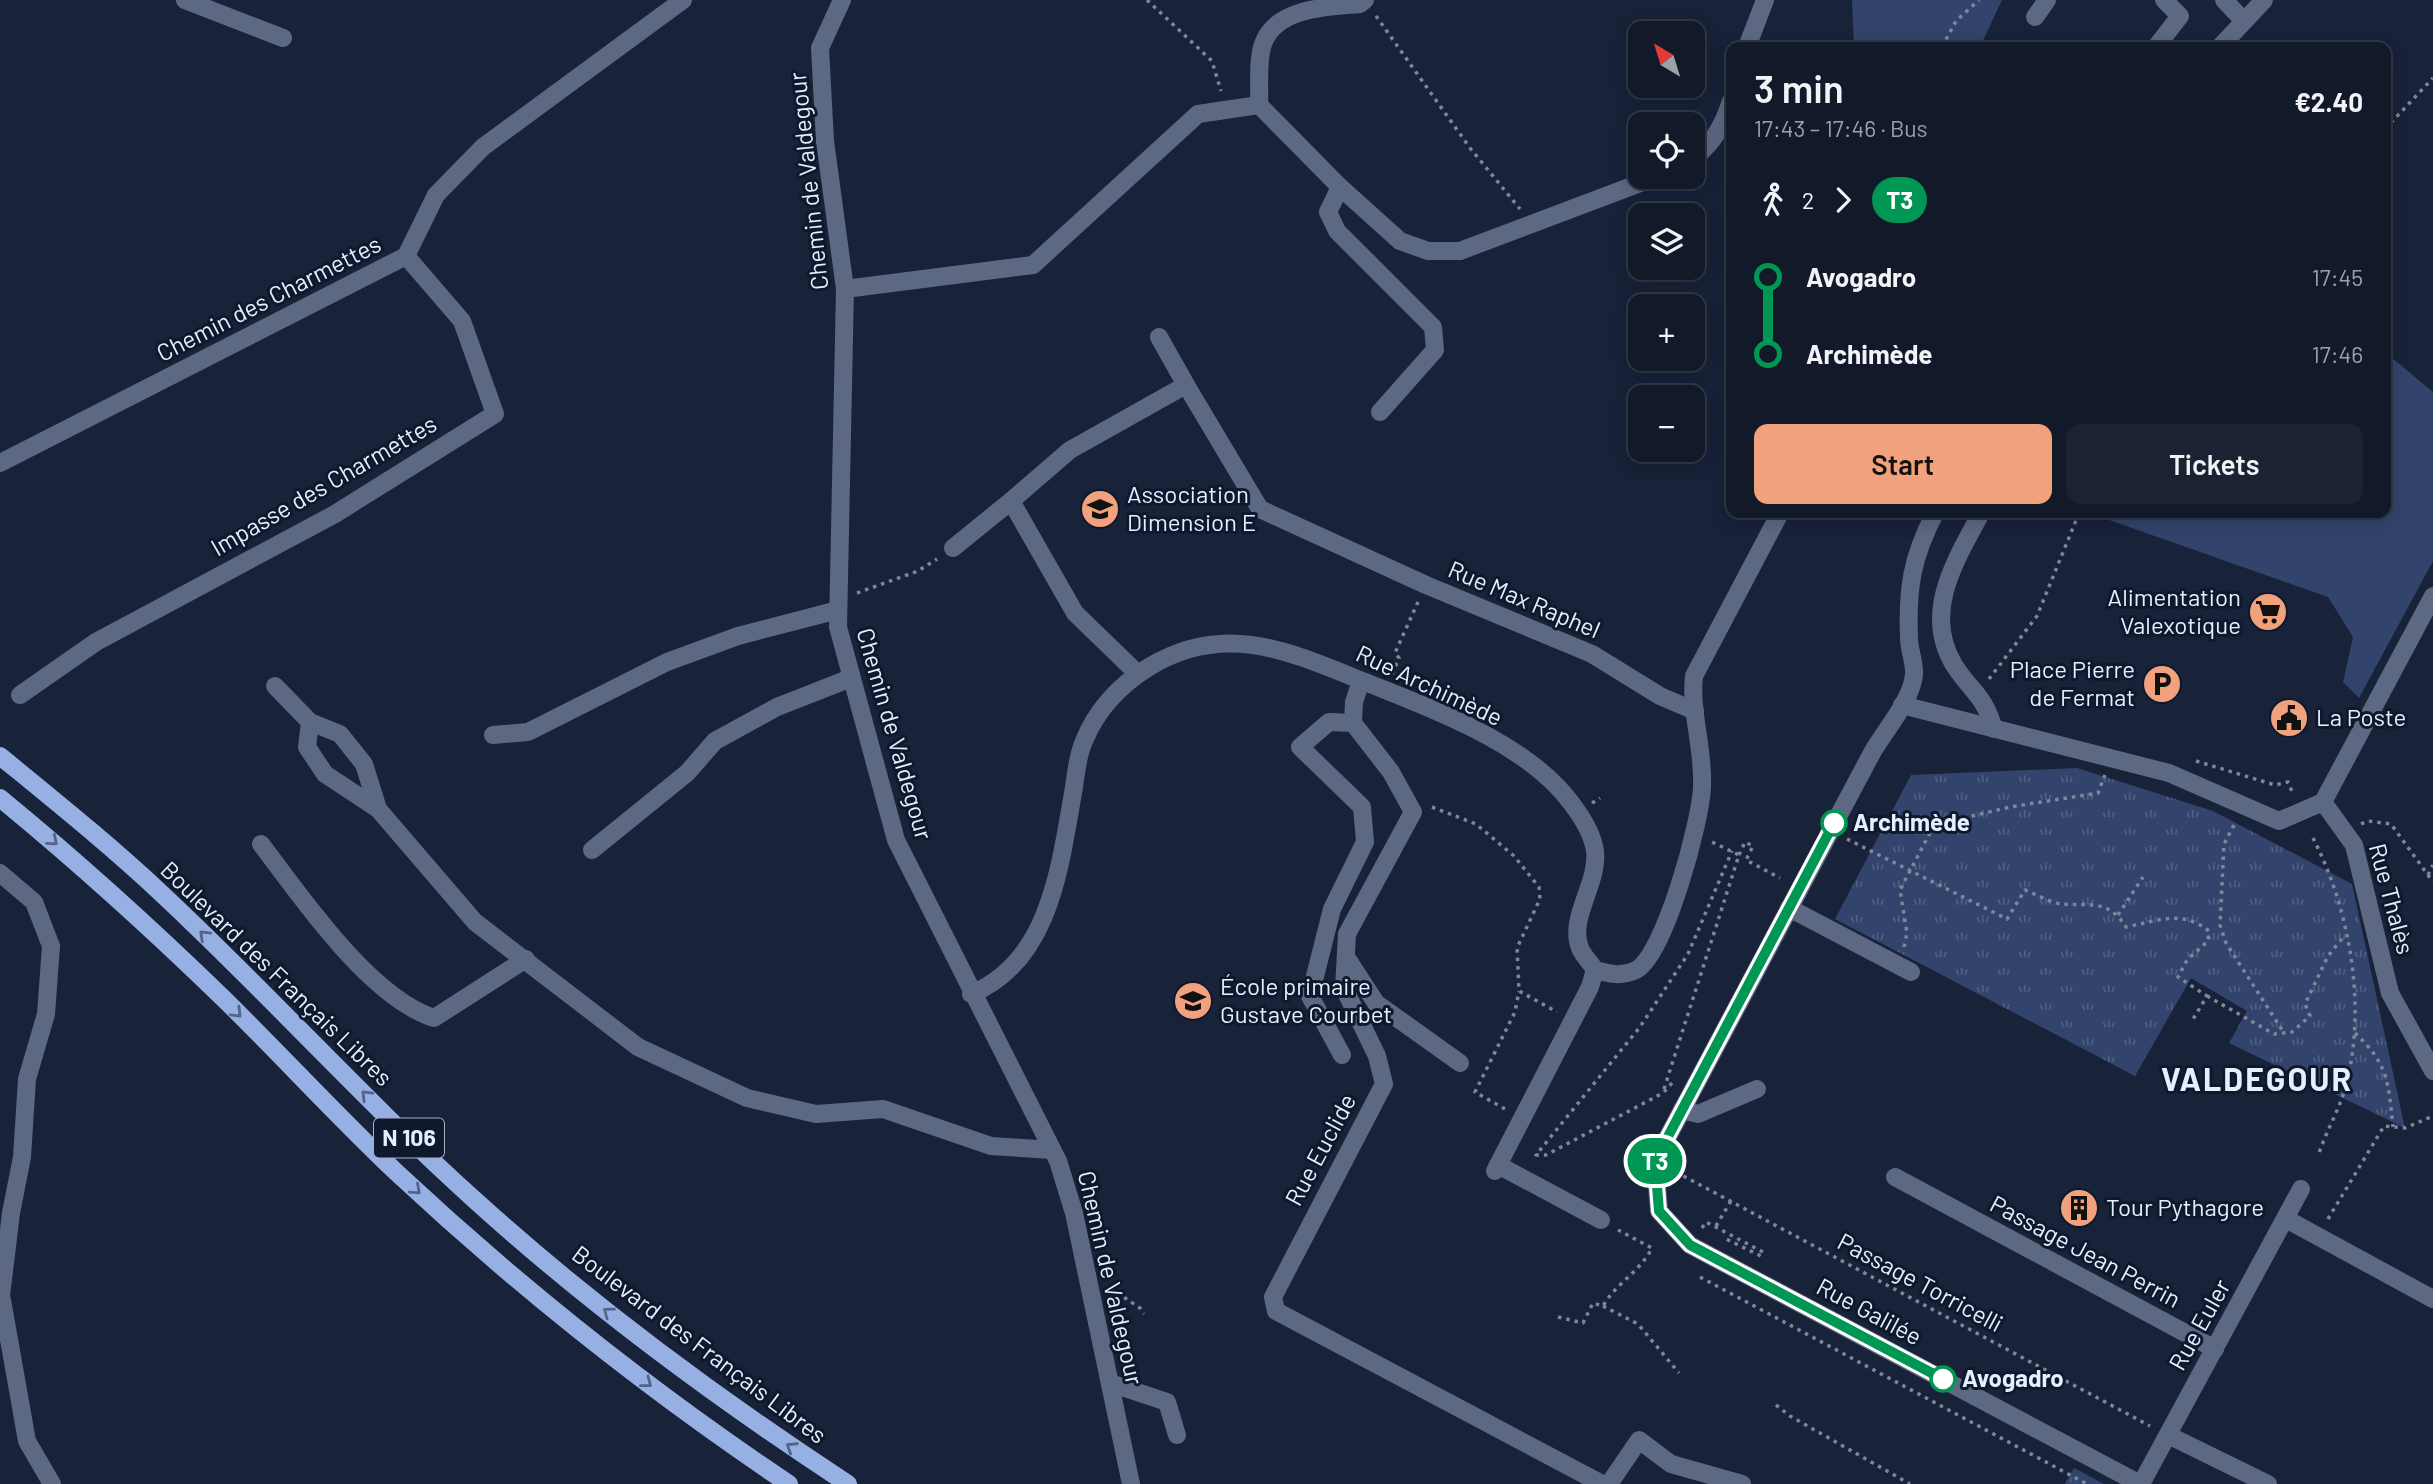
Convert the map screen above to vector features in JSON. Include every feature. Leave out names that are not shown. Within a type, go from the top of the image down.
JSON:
[{"type":"main road","name":"Boulevard des Français Libres","points":[[0,756],[162,894],[412,1141],[536,1253],[684,1370],[775,1436],[848,1484]]},
{"type":"main road","name":"N 106","points":[[0,798],[138,916],[395,1171],[478,1244],[624,1366],[789,1484]]},
{"type":"street","points":[[185,0],[283,38]]},
{"type":"street","name":"Chemin des Charmettes","points":[[0,463],[406,256],[436,195],[483,147],[683,0]]},
{"type":"street","name":"Chemin de Valdegour","points":[[842,0],[820,48],[825,141],[845,289],[838,627],[895,840],[1052,1150],[1074,1213],[1130,1484]]},
{"type":"street","points":[[1749,42],[1765,0]]},
{"type":"street","points":[[2035,17],[2047,0]]},
{"type":"street","points":[[2160,42],[2180,16],[2164,0]]},
{"type":"street","points":[[2224,0],[2244,21]]},
{"type":"street","points":[[2225,42],[2264,0]]},
{"type":"street","points":[[1362,2],[1311,9],[1283,19],[1263,43],[1259,105],[1340,187],[1400,241],[1428,251],[1460,251],[1628,188]]},
{"type":"street","points":[[845,289],[1033,265],[1198,114],[1259,105]]},
{"type":"street","points":[[1705,149],[1726,112]]},
{"type":"street","points":[[1340,187],[1328,212],[1337,231],[1433,327],[1435,350],[1380,412]]},
{"type":"street","name":"Impasse des Charmettes","points":[[20,695],[96,642],[335,514],[495,414],[462,321],[406,256]]},
{"type":"street","name":"Rue Max Raphel","points":[[1159,337],[1260,509],[1426,585],[1592,654],[1660,696],[1695,711]]},
{"type":"street","points":[[953,548],[1070,450],[1186,385]]},
{"type":"street","points":[[1011,501],[1074,613],[1138,674]]},
{"type":"street","points":[[1601,1220],[1496,1168],[1573,1020],[1595,970],[1617,976],[1638,969],[1652,953],[1670,916],[1702,790],[1702,748],[1695,711],[1694,676],[1777,518]]},
{"type":"street","points":[[1655,1161],[1873,751],[1902,705],[1914,675],[1909,640],[1909,592],[1916,549],[1932,518]]},
{"type":"street","points":[[1978,518],[1950,570],[1939,625],[1952,662],[1986,704],[1994,729]]},
{"type":"street","points":[[1902,705],[2169,773],[2279,821],[2323,802],[2433,596]]},
{"type":"street","points":[[494,735],[528,732],[667,662],[838,602]]},
{"type":"street","name":"Rue Archimède","points":[[971,994],[1009,973],[1038,932],[1058,876],[1083,743],[1104,704],[1138,674],[1190,647],[1233,641],[1265,646],[1361,681],[1466,726],[1525,759],[1549,778],[1571,802],[1584,823],[1595,850],[1591,885],[1577,927],[1580,948],[1595,970]]},
{"type":"street","points":[[592,850],[687,773],[715,741],[777,707],[851,678]]},
{"type":"street","points":[[1361,681],[1354,702],[1353,723],[1391,772],[1409,804]]},
{"type":"street","points":[[275,686],[310,722],[340,734],[364,764],[378,809]]},
{"type":"street","points":[[310,722],[307,747],[324,775],[378,809],[475,922],[638,1047],[747,1098],[816,1114],[883,1109],[991,1146],[1052,1150]]},
{"type":"street","points":[[1342,1055],[1310,996],[1332,909],[1365,842],[1362,807],[1300,747],[1329,722],[1353,723]]},
{"type":"street","name":"Rue Thalès","points":[[2323,802],[2354,845],[2390,993],[2433,1071]]},
{"type":"street","name":"Rue Euclide","points":[[1409,804],[1413,812],[1347,934],[1345,988],[1377,1056],[1384,1084],[1272,1297],[1276,1311],[1602,1484]]},
{"type":"street","points":[[261,844],[338,944],[411,1011],[433,1018],[526,959]]},
{"type":"street","points":[[0,873],[34,902],[51,946],[46,1014],[27,1079],[22,1157],[11,1213],[1,1302],[27,1441],[52,1484]]},
{"type":"street","points":[[1789,908],[1905,969]]},
{"type":"street","points":[[1346,957],[1376,1003],[1460,1063]]},
{"type":"street","points":[[1682,1110],[1698,1114],[1757,1089]]},
{"type":"street","name":"Rue Galilée","points":[[1655,1161],[1659,1211],[1690,1245],[2141,1484]]},
{"type":"street","name":"Passage Jean Perrin","points":[[1895,1177],[2215,1349]]},
{"type":"street","name":"Rue Euler","points":[[2141,1484],[2301,1189]]},
{"type":"street","points":[[2286,1219],[2433,1298]]},
{"type":"street","points":[[1110,1382],[1167,1402],[1177,1435]]},
{"type":"street","points":[[2168,1435],[2268,1484]]},
{"type":"street","points":[[1609,1484],[1639,1440],[1671,1464],[1742,1484]]},
{"type":"path","points":[[1147,0],[1212,61],[1227,110]]},
{"type":"path","points":[[1945,42],[1956,21],[1979,0]]},
{"type":"path","points":[[1362,2],[1379,19],[1470,148],[1532,224]]},
{"type":"path","points":[[2391,124],[2433,78]]},
{"type":"path","points":[[1978,693],[2037,616],[2077,518]]},
{"type":"path","points":[[838,602],[918,571],[953,548]]},
{"type":"path","points":[[1383,672],[1392,674],[1399,658],[1395,653],[1426,585]]},
{"type":"path","points":[[1905,969],[1907,933],[1900,890],[1934,825],[2010,807],[2098,793],[2111,759]]},
{"type":"path","points":[[2187,759],[2275,785],[2288,782],[2293,795]]},
{"type":"path","points":[[1409,804],[1427,806],[1476,824],[1514,856],[1539,887],[1540,899],[1517,948],[1519,991],[1515,1012],[1475,1091],[1521,1119]]},
{"type":"path","points":[[2354,827],[2368,821],[2391,824],[2433,882]]},
{"type":"path","points":[[2234,825],[2224,844],[2220,925],[2226,943],[2284,1033]]},
{"type":"path","points":[[1830,831],[2007,919],[2025,890],[2059,904],[2092,903],[2118,915],[2126,927],[2180,917],[2193,919],[2209,931],[2208,941],[2188,960],[2178,977],[2274,1034],[2292,1032],[2309,1016],[2305,1004],[2328,957],[2345,935]]},
{"type":"path","points":[[2314,838],[2336,895],[2352,964],[2354,1032],[2344,1094],[2318,1156]]},
{"type":"path","points":[[1707,839],[1739,855]]},
{"type":"path","points":[[1663,1093],[1745,842],[1754,846],[1746,860],[1780,878]]},
{"type":"path","points":[[1536,1155],[1640,1027],[1688,954],[1732,851]]},
{"type":"path","points":[[2428,875],[2433,865]]},
{"type":"path","points":[[2118,915],[2143,877]]},
{"type":"path","points":[[1519,991],[1573,1020]]},
{"type":"path","points":[[2192,1021],[2207,996]]},
{"type":"path","points":[[2354,1032],[2376,1054],[2388,1081],[2393,1127]]},
{"type":"path","points":[[1529,1151],[1536,1155],[1546,1154],[1663,1093],[1672,1083]]},
{"type":"path","points":[[2318,1236],[2384,1126],[2404,1128],[2433,1116]]},
{"type":"path","name":"Passage Torricelli","points":[[1655,1161],[2168,1435]]},
{"type":"path","points":[[1716,1226],[1731,1201]]},
{"type":"path","points":[[1601,1220],[1652,1248],[1644,1264],[1612,1290],[1603,1306]]},
{"type":"path","points":[[1690,1245],[1706,1222],[1763,1251],[1760,1256],[1724,1238]]},
{"type":"path","points":[[1700,1277],[2087,1484]]},
{"type":"path","points":[[1108,1287],[1140,1308],[1144,1314]]},
{"type":"path","points":[[1558,1317],[1583,1323],[1593,1303],[1603,1306],[1638,1324],[1679,1373]]},
{"type":"path","points":[[1776,1405],[1790,1416],[1910,1484]]},
{"type":"green space","points":[[1852,0],[2002,0],[1982,42],[1854,42]]},
{"type":"green space","points":[[2391,357],[2433,392],[2433,561],[2359,698],[2343,682],[2353,637],[2328,597],[2104,518],[2391,518]]},
{"type":"green space","points":[[2077,768],[2213,811],[2352,884],[2405,1128],[2229,1043],[2247,1011],[2191,978],[2135,1076],[1835,919],[1911,775]]},
{"type":"green space","points":[[2074,1468],[2104,1484],[2065,1484]]},
{"type":"bus line","name":"T3","points":[[1834,823],[1655,1161],[1659,1211],[1690,1245],[1943,1379]]},
{"type":"place","name":"Association Dimension E","points":[[1100,509]]},
{"type":"place","name":"Alimentation Valexotique","points":[[2268,612]]},
{"type":"place","name":"Place Pierre de Fermat","points":[[2162,684]]},
{"type":"place","name":"La Poste","points":[[2289,718]]},
{"type":"place","name":"Archimède","points":[[1834,823]]},
{"type":"place","name":"École primaire Gustave Courbet","points":[[1193,1001]]},
{"type":"place","name":"Tour Pythagore","points":[[2079,1208]]},
{"type":"place","name":"Avogadro","points":[[1943,1379]]},
{"type":"district","name":"VALDEGOUR","points":[[2257,1080]]}]
